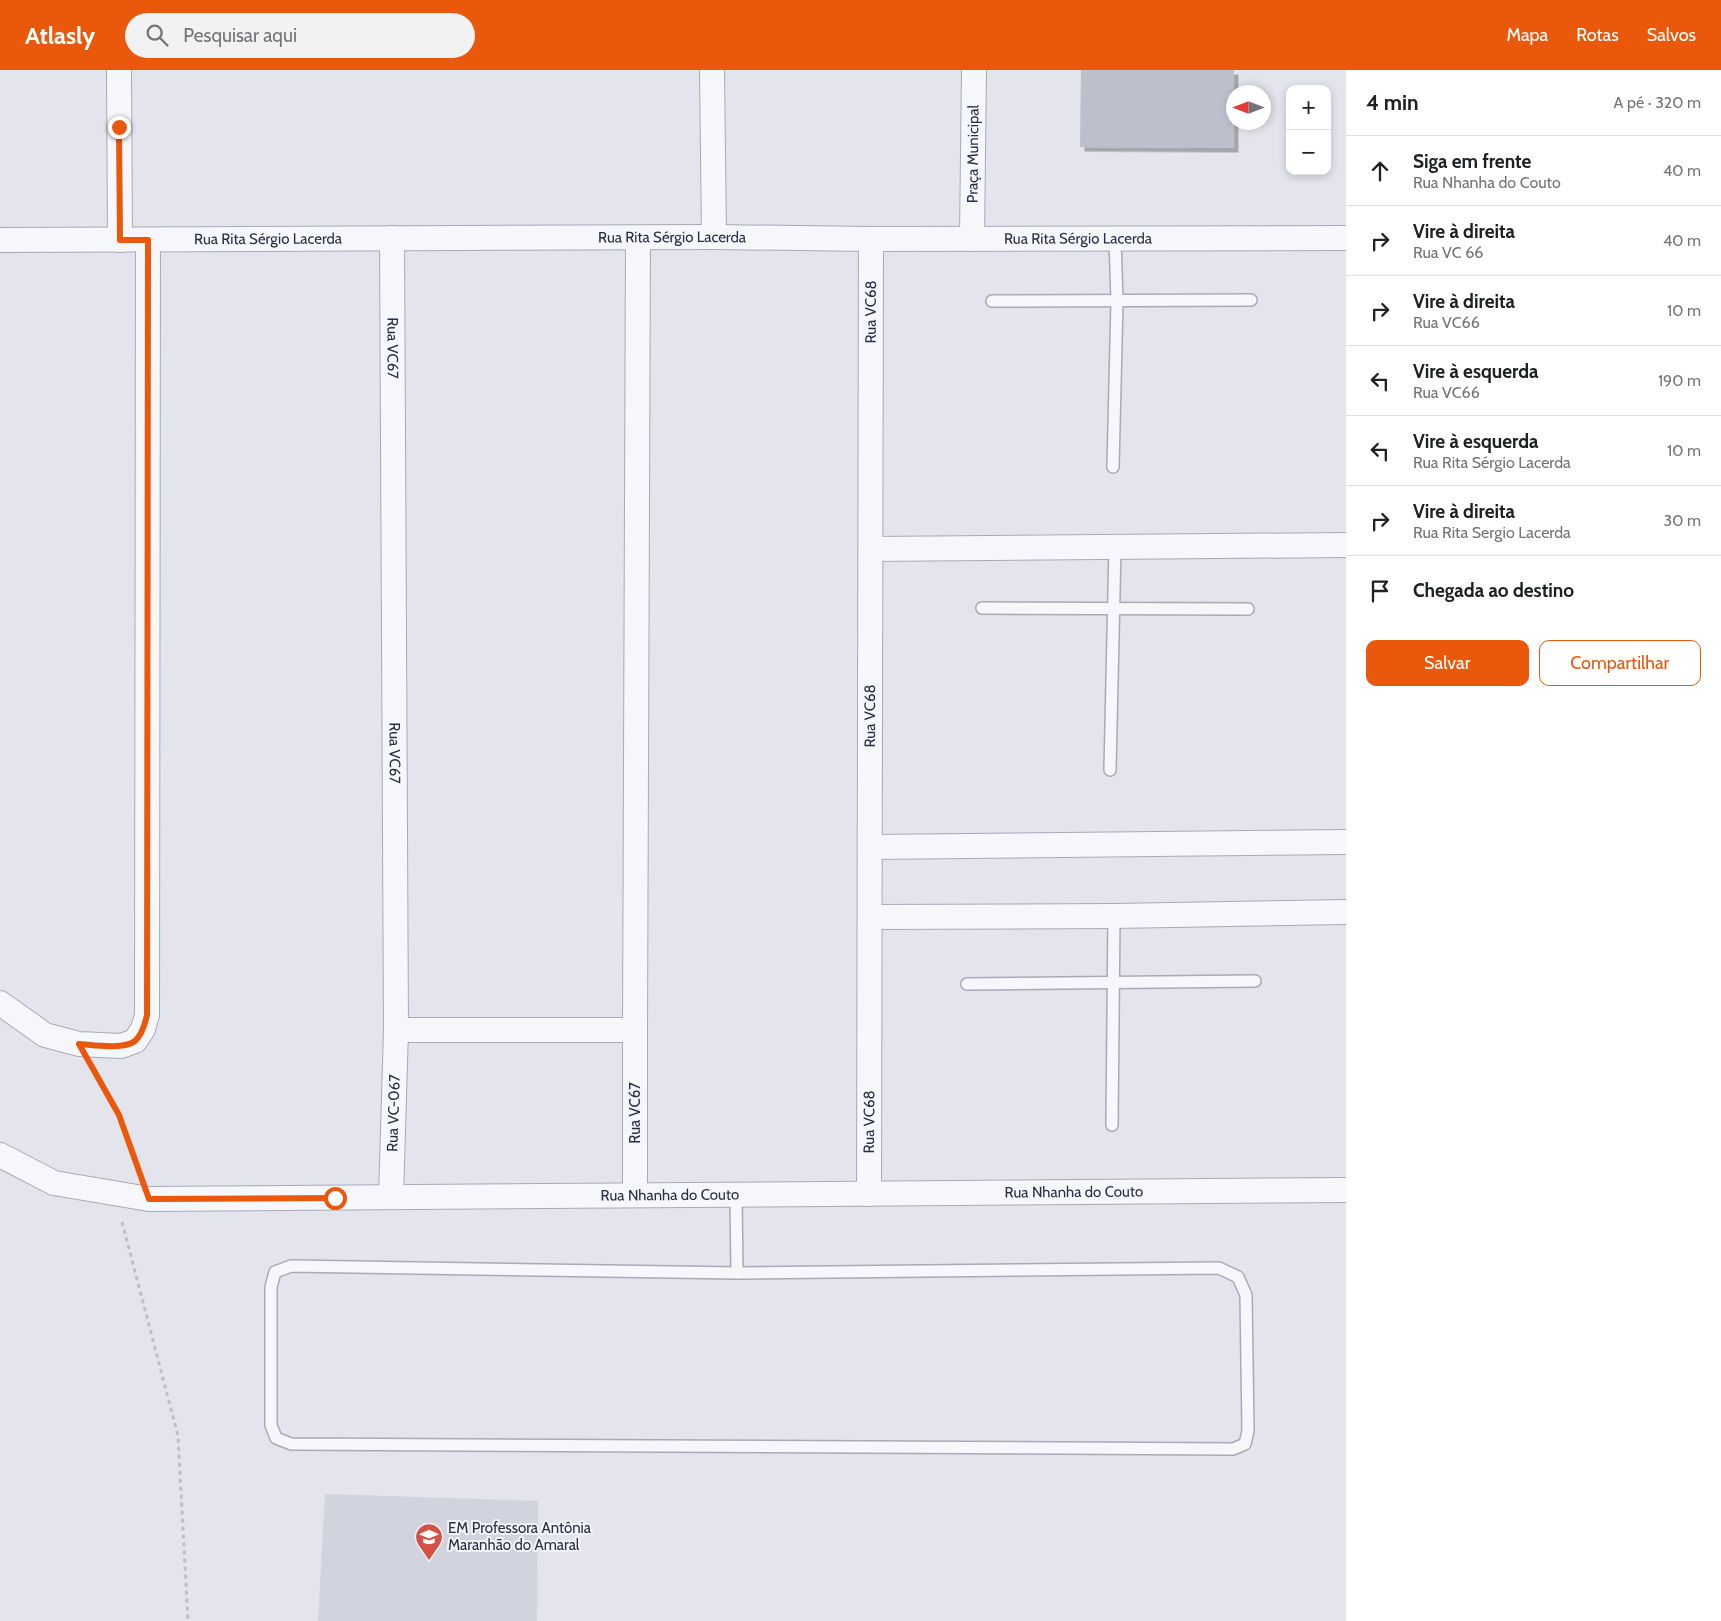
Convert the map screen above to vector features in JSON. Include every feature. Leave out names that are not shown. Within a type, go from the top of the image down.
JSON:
[{"type":"street","points":[[119,70],[120,240]]},
{"type":"street","points":[[712,70],[714,237]]},
{"type":"street","name":"Praça Municipal","points":[[972,239],[974,70]]},
{"type":"street","name":"Rua Rita Sérgio Lacerda","points":[[0,240],[714,237],[871,239],[1346,238]]},
{"type":"street","name":"Rua VC67","points":[[392,238],[396,1030]]},
{"type":"street","name":"Rua VC67","points":[[635,1195],[638,238]]},
{"type":"street","name":"Rua VC68","points":[[869,1194],[871,239]]},
{"type":"street","points":[[0,1003],[45,1035],[79,1044],[122,1046],[135,1041],[143,1029],[147,1015],[148,240]]},
{"type":"street","points":[[871,549],[1346,545]]},
{"type":"street","points":[[870,848],[1346,842]]},
{"type":"street","points":[[870,917],[1114,916],[1346,912]]},
{"type":"street","points":[[396,1030],[635,1030]]},
{"type":"street","name":"Rua VC-067","points":[[391,1197],[396,1030]]},
{"type":"street","name":"Rua Nhanha do Couto","points":[[0,1155],[54,1183],[149,1199],[1346,1190]]},
{"type":"lane","points":[[1113,468],[1117,301],[1115,239]]},
{"type":"lane","points":[[992,301],[1251,300]]},
{"type":"lane","points":[[1110,770],[1115,547]]},
{"type":"lane","points":[[982,608],[1248,609]]},
{"type":"lane","points":[[1112,1125],[1114,916]]},
{"type":"lane","points":[[967,984],[1254,981]]},
{"type":"lane","points":[[736,1195],[737,1273]]},
{"type":"lane","points":[[291,1266],[737,1273],[1219,1268],[1238,1277],[1246,1295],[1248,1431],[1245,1444],[1233,1449],[291,1444],[276,1438],[271,1425],[271,1287],[275,1272],[291,1266]]},
{"type":"path","points":[[79,1044],[119,1115],[149,1199]]},
{"type":"path","points":[[114,1193],[178,1436],[188,1621]]},
{"type":"shaded area","name":"EM Professora Antônia Maranhão do Amaral","points":[[325,1494],[538,1501],[537,1621],[318,1621]]},
{"type":"building","points":[[1081,70],[1234,70],[1234,85],[1226,85],[1226,130],[1234,130],[1234,148],[1080,147]]},
{"type":"place","name":"EM Professora Antônia Maranhão do Amaral","points":[[429,1561]]},
{"type":"route","points":[[119,127],[120,240],[148,240],[147,1015],[143,1029],[135,1041],[122,1046],[79,1044],[119,1115],[149,1199],[335,1198]]}]
